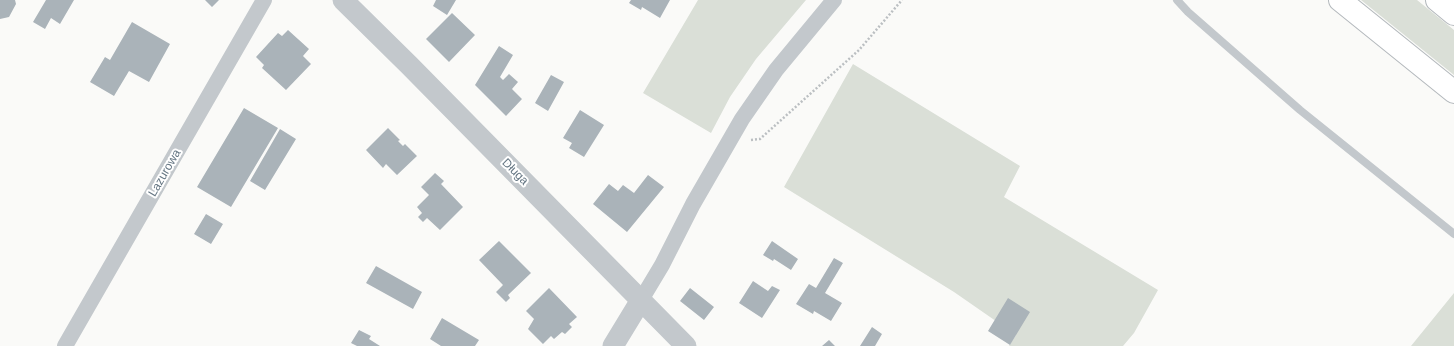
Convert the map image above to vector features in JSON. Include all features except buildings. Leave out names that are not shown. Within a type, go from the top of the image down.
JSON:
[{"type":"highway","points":[[1340,0],[1454,92]]},
{"type":"highway","points":[[1437,0],[1454,14]]},
{"type":"street","name":"Lazurowa","points":[[65,346],[264,0]]},
{"type":"street","name":"Długa","points":[[343,0],[686,346]]},
{"type":"street","points":[[613,346],[662,265],[690,210],[742,119],[776,70],[834,0]]},
{"type":"lane","points":[[1177,0],[1188,12],[1300,110],[1454,234]]},
{"type":"path","points":[[727,144],[760,139],[859,50],[902,0]]},
{"type":"shaded area","points":[[698,0],[806,0],[756,59],[730,97],[711,133],[643,93]]},
{"type":"shaded area","points":[[1361,0],[1417,0],[1454,30],[1454,75]]},
{"type":"shaded area","points":[[853,64],[1020,166],[1004,197],[1158,290],[1134,333],[1123,346],[1009,346],[1016,335],[954,292],[784,187]]},
{"type":"shaded area","points":[[1454,293],[1454,346],[1411,346]]}]
